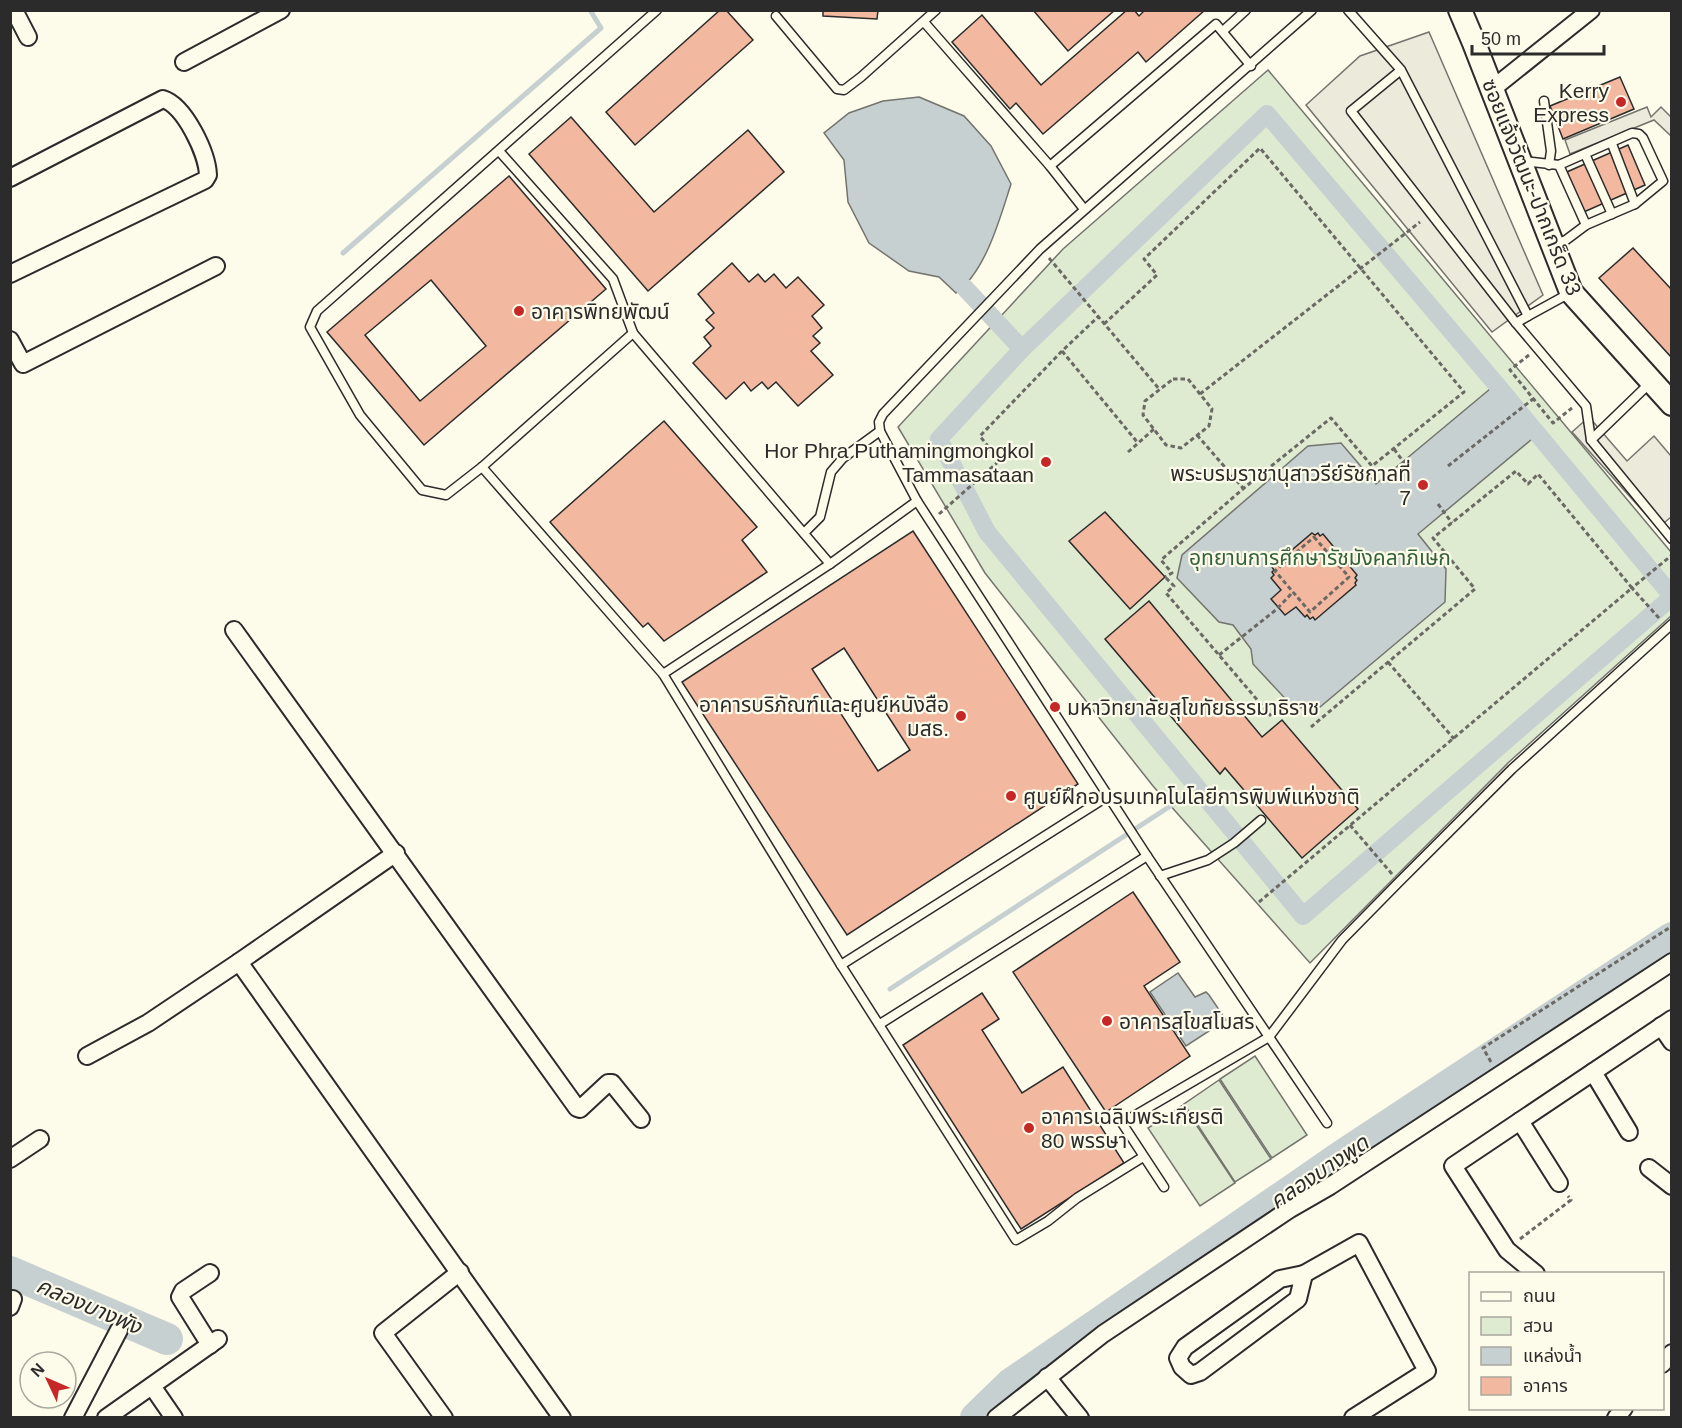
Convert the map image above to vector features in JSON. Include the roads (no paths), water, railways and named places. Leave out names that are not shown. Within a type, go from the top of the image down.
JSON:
[{"type":"street","points":[[14,10],[28,37]]},
{"type":"street","points":[[184,62],[281,10]]},
{"type":"street","name":"ซอยแจ้งวัฒนะ-ปากเกร็ด 33","points":[[1460,10],[1571,292],[1671,404]]},
{"type":"street","points":[[1491,90],[1592,10]]},
{"type":"street","points":[[10,178],[163,99],[174,104],[196,138],[206,161],[208,175],[205,180],[10,274]]},
{"type":"street","points":[[10,340],[23,364],[216,266]]},
{"type":"street","points":[[234,630],[577,1108],[580,1109],[608,1083],[612,1083],[641,1119]]},
{"type":"street","points":[[87,1056],[148,1023],[239,963],[396,853]]},
{"type":"street","points":[[996,1418],[1102,1334],[1671,962]]},
{"type":"street","points":[[239,963],[460,1272],[561,1418]]},
{"type":"street","points":[[1534,1272],[1507,1250],[1453,1166],[1666,1023],[1671,1042]]},
{"type":"street","points":[[1593,1072],[1629,1132]]},
{"type":"street","points":[[1520,1121],[1559,1183]]},
{"type":"street","points":[[10,1159],[40,1139]]},
{"type":"street","points":[[1649,1168],[1671,1186]]},
{"type":"street","points":[[1304,1274],[1298,1299],[1200,1372],[1191,1375],[1182,1367],[1178,1358],[1185,1347],[1280,1279],[1304,1274],[1359,1243],[1427,1371],[1353,1418]]},
{"type":"street","points":[[444,1418],[383,1333],[460,1272]]},
{"type":"street","points":[[106,1418],[214,1342],[180,1298],[183,1290],[210,1273]]},
{"type":"street","points":[[73,1418],[118,1330]]},
{"type":"street","points":[[1047,1377],[1080,1418]]},
{"type":"street","points":[[152,1386],[174,1418]]},
{"type":"lane","points":[[633,333],[482,467],[446,495],[422,490],[360,415],[310,327],[316,311],[657,10]]},
{"type":"lane","points":[[776,16],[837,89],[844,90],[936,10]]},
{"type":"lane","points":[[1222,31],[1246,10]]},
{"type":"lane","points":[[1312,10],[1251,66],[1040,249],[883,414],[879,422],[880,431],[930,522],[1146,856],[1327,1123]]},
{"type":"lane","points":[[1347,10],[1401,70],[1528,316]]},
{"type":"lane","points":[[924,22],[1050,166],[1084,209]]},
{"type":"lane","points":[[1050,166],[1216,24],[1251,66]]},
{"type":"lane","points":[[1401,70],[1351,111],[1516,323],[1586,406],[1591,440],[1671,539]]},
{"type":"lane","points":[[1544,101],[1551,151],[1549,165]]},
{"type":"lane","points":[[1519,161],[1559,165],[1612,144],[1632,133],[1639,134],[1643,138],[1663,181],[1635,204],[1586,225],[1566,240],[1552,245]]},
{"type":"lane","points":[[1612,144],[1635,204]]},
{"type":"lane","points":[[499,151],[613,279],[633,333],[830,564]]},
{"type":"lane","points":[[1585,154],[1612,214]]},
{"type":"lane","points":[[1559,165],[1586,225]]},
{"type":"lane","points":[[1516,323],[1571,292]]},
{"type":"lane","points":[[1591,440],[1651,381]]},
{"type":"lane","points":[[804,532],[820,516],[831,472],[843,458],[880,431]]},
{"type":"lane","points":[[482,467],[663,674],[841,965],[1016,1240],[1143,1157]]},
{"type":"lane","points":[[663,674],[830,564],[917,501]]},
{"type":"lane","points":[[1164,1187],[1122,1123],[1269,1037],[1342,940],[1512,769],[1668,624]]},
{"type":"lane","points":[[841,965],[1108,796]]},
{"type":"lane","points":[[1160,876],[1208,860],[1234,843],[1261,820]]},
{"type":"lane","points":[[880,1024],[1146,856]]},
{"type":"water","points":[[919,97],[964,116],[991,146],[1011,184],[997,228],[984,258],[967,283],[956,293],[939,277],[909,271],[869,243],[848,202],[844,160],[824,133],[849,113],[883,101]]},
{"type":"water","points":[[1496,384],[1538,434],[1418,534],[1446,569],[1445,602],[1320,707],[1294,708],[1253,664],[1251,649],[1233,625],[1219,622],[1177,578],[1182,555],[1308,446],[1341,443],[1376,484]]},
{"type":"water","points":[[1178,973],[1195,997],[1206,992],[1226,1020],[1186,1046],[1150,992]]},
{"type":"waterway","points":[[343,253],[601,28],[590,10]]},
{"type":"waterway","points":[[1672,596],[1267,114],[1022,349],[939,439],[987,532],[1303,916],[1672,597]]},
{"type":"waterway","points":[[964,287],[1022,349]]},
{"type":"waterway","points":[[890,989],[1198,788]]},
{"type":"waterway","name":"คลองบางพูด","points":[[976,1418],[1011,1384],[1342,1156],[1672,938]]},
{"type":"waterway","name":"คลองบางพัง","points":[[10,1272],[167,1339]]},
{"type":"place","name":"Kerry Express","points":[[1621,102]]},
{"type":"place","name":"อาคารพิทยพัฒน์","points":[[519,311]]},
{"type":"place","name":"Hor Phra Puthamingmongkol Tammasataan","points":[[1046,462]]},
{"type":"place","name":"พระบรมราชานุสาวรีย์รัชกาลที่ 7","points":[[1423,485]]},
{"type":"place","name":"มหาวิทยาลัยสุโขทัยธรรมาธิราช","points":[[1055,707]]},
{"type":"place","name":"อาคารบริภัณฑ์และศูนย์หนังสือ มสธ.","points":[[961,716]]},
{"type":"place","name":"ศูนย์ฝึกอบรมเทคโนโลยีการพิมพ์แห่งชาติ","points":[[1011,796]]},
{"type":"place","name":"อาคารสุโขสโมสร","points":[[1107,1021]]},
{"type":"place","name":"อาคารเฉลิมพระเกียรติ 80 พรรษา","points":[[1029,1128]]},
{"type":"park label","name":"อุทยานการศึกษารัชมังคลาภิเษก","points":[[1320,557]]}]
